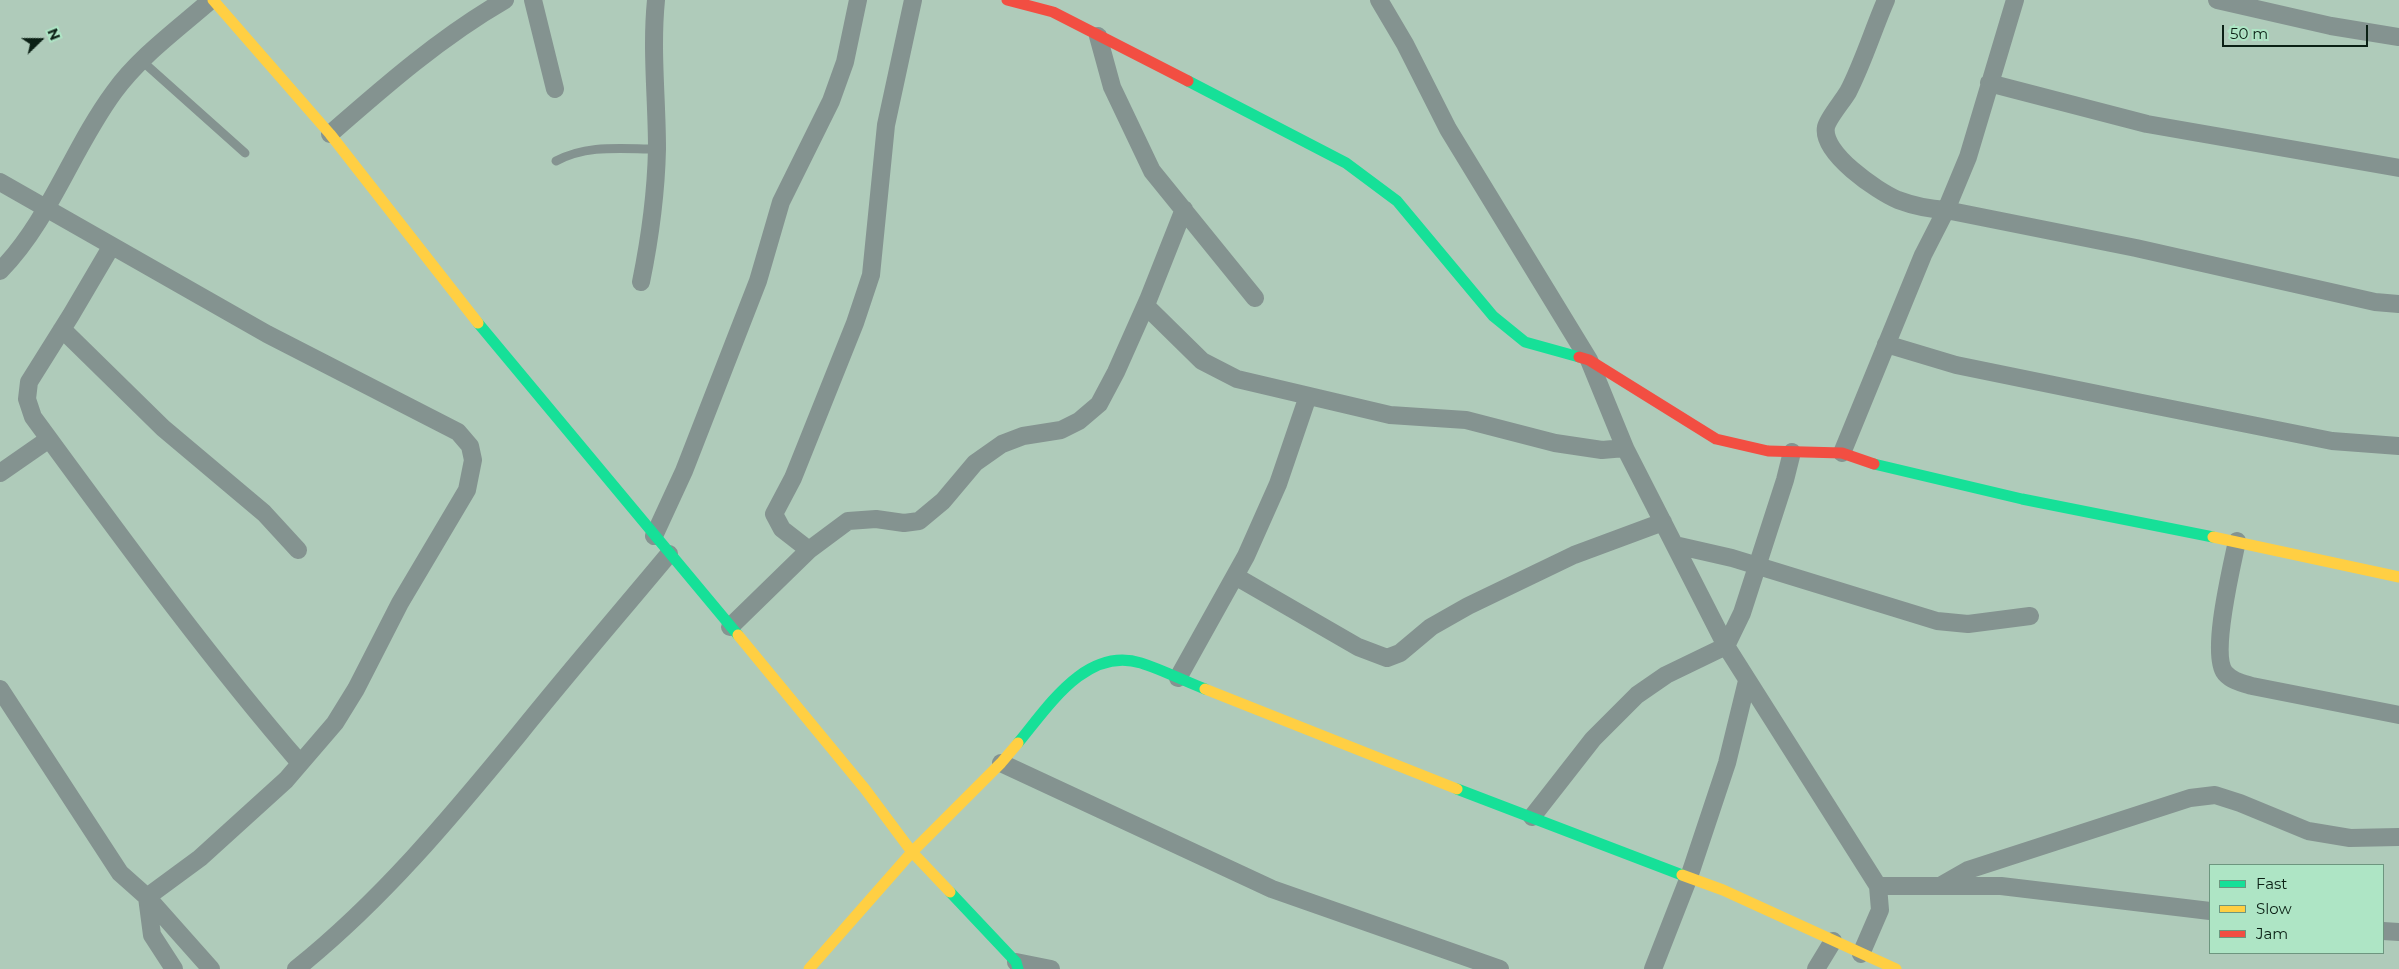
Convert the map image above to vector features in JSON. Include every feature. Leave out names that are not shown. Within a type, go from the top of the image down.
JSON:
[{"type":"street","points":[[0,271],[18,252],[46,209],[80,145],[114,91],[142,61],[212,0],[330,134],[461,302],[865,789],[912,852],[1017,965],[1051,969]]},
{"type":"street","points":[[330,134],[411,64],[451,34],[505,0]]},
{"type":"street","points":[[533,0],[555,89]]},
{"type":"street","points":[[641,282],[652,227],[657,149],[653,24],[656,0]]},
{"type":"street","points":[[654,536],[684,471],[758,281],[781,202],[831,101],[845,62],[858,0]]},
{"type":"street","points":[[809,550],[782,529],[774,514],[793,478],[855,323],[871,275],[886,125],[913,0]]},
{"type":"street","points":[[1007,0],[1052,12],[1346,163],[1397,201],[1445,256],[1493,316],[1525,342],[1589,360],[1716,439],[1768,452],[1842,453],[1884,467],[2022,499],[2237,541],[2399,577]]},
{"type":"street","points":[[1378,0],[1405,44],[1448,129],[1589,360],[1625,448],[1726,646],[1878,886],[1880,910],[1861,954]]},
{"type":"street","points":[[1886,0],[1848,90],[1826,126],[1826,135],[1840,160],[1880,190],[1896,199],[1920,208],[1946,210],[2136,248],[2375,302],[2399,304]]},
{"type":"street","points":[[1842,453],[1923,255],[1946,210],[1968,157],[2015,0]]},
{"type":"street","points":[[2217,0],[2331,26],[2399,37]]},
{"type":"street","points":[[1098,36],[1112,87],[1152,171],[1255,298]]},
{"type":"street","points":[[1989,83],[2147,124],[2399,168]]},
{"type":"street","points":[[0,182],[111,247],[267,334],[458,432],[470,446],[472,460],[466,490],[400,604],[335,723],[286,780],[200,858],[147,897]]},
{"type":"street","points":[[730,627],[809,550],[848,522],[876,519],[904,523],[920,521],[943,500],[975,463],[1002,444],[1023,436],[1061,430],[1079,420],[1099,404],[1146,306],[1184,209]]},
{"type":"street","points":[[111,247],[28,382],[27,399],[33,417],[175,606],[268,726],[300,763]]},
{"type":"street","points":[[1146,306],[1202,361],[1237,379],[1390,415],[1466,420],[1554,443],[1602,450],[1625,448]]},
{"type":"street","points":[[62,329],[163,428],[264,513],[298,550]]},
{"type":"street","points":[[1886,344],[1956,365],[2332,441],[2399,446]]},
{"type":"street","points":[[1178,678],[1235,576],[1278,484],[1308,396]]},
{"type":"street","points":[[0,473],[49,439]]},
{"type":"street","points":[[1532,817],[1593,739],[1637,695],[1666,675],[1726,646],[1742,613],[1785,480],[1792,452]]},
{"type":"street","points":[[1235,576],[1358,647],[1387,658],[1400,653],[1431,627],[1468,606],[1574,555],[1663,522]]},
{"type":"street","points":[[2237,541],[2223,614],[2219,650],[2224,672],[2234,680],[2252,686],[2399,715]]},
{"type":"street","points":[[1675,545],[1757,566],[1937,622],[1968,624],[2030,616]]},
{"type":"street","points":[[296,969],[333,940],[405,869],[474,790],[669,554]]},
{"type":"street","points":[[809,969],[912,852],[1001,763],[1067,684],[1089,670],[1120,660],[1131,661],[1178,678],[1375,758],[1723,890],[1896,969]]},
{"type":"street","points":[[1653,969],[1689,877],[1727,763],[1747,681]]},
{"type":"street","points":[[0,689],[120,873],[147,897],[211,969]]},
{"type":"street","points":[[1001,763],[1272,889],[1500,969]]},
{"type":"street","points":[[1940,886],[1968,870],[2190,798],[2215,795],[2240,803],[2308,831],[2350,838],[2399,837]]},
{"type":"street","points":[[1878,886],[2001,886],[2209,911]]},
{"type":"street","points":[[147,897],[152,936],[174,969]]},
{"type":"street","points":[[2384,930],[2399,932]]},
{"type":"street","points":[[1816,969],[1833,941]]},
{"type":"lane","points":[[142,61],[245,153]]},
{"type":"lane","points":[[556,161],[570,153],[594,148],[657,149]]},
{"type":"traffic: fast","points":[[1188,81],[1346,163],[1397,201],[1493,316],[1525,342],[1579,357]]},
{"type":"traffic: fast","points":[[478,323],[738,635]]},
{"type":"traffic: fast","points":[[1874,464],[2022,499],[2213,537]]},
{"type":"traffic: fast","points":[[1018,743],[1042,713],[1070,683],[1086,671],[1103,663],[1121,660],[1141,663],[1205,689]]},
{"type":"traffic: fast","points":[[1457,789],[1682,875]]},
{"type":"traffic: fast","points":[[950,892],[1016,962],[1018,969]]},
{"type":"traffic: slow","points":[[213,0],[330,134],[478,323]]},
{"type":"traffic: slow","points":[[2213,537],[2399,577]]},
{"type":"traffic: slow","points":[[738,635],[865,789],[912,852],[950,892]]},
{"type":"traffic: slow","points":[[1205,689],[1457,789]]},
{"type":"traffic: slow","points":[[809,969],[912,852],[1001,763],[1018,743]]},
{"type":"traffic: slow","points":[[1682,875],[1723,890],[1896,969]]},
{"type":"traffic: jam","points":[[1007,0],[1053,12],[1188,81]]},
{"type":"traffic: jam","points":[[1579,357],[1589,360],[1716,439],[1768,451],[1842,453],[1874,464]]}]
